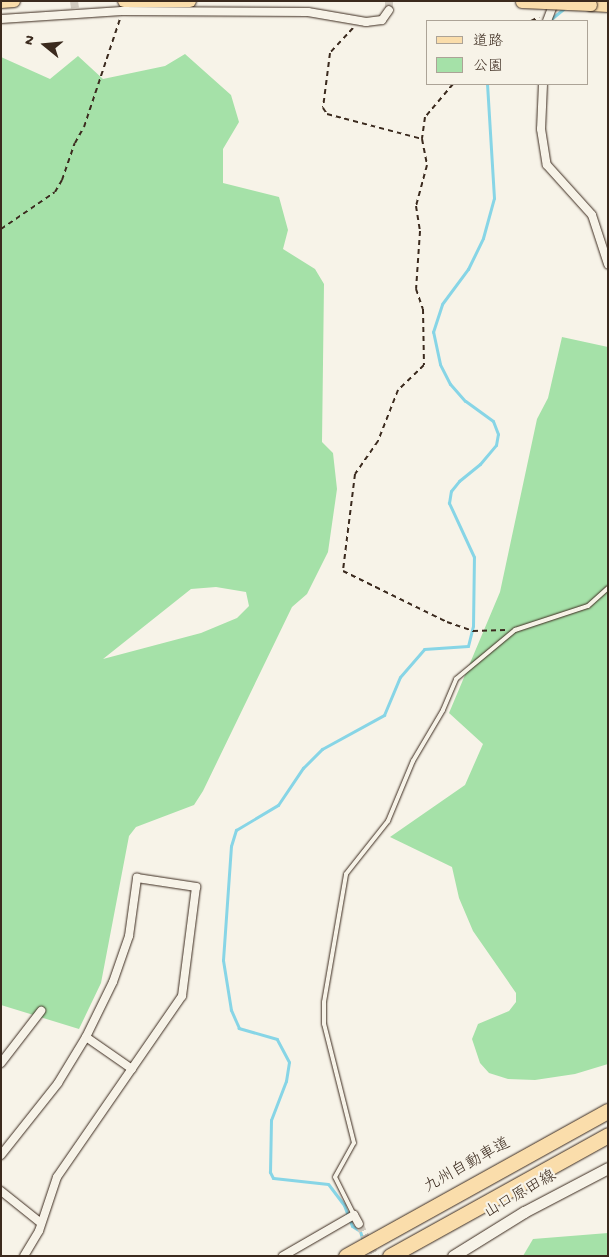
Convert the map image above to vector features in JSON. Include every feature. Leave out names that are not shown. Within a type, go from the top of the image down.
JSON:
[{"type":"highway","name":"九州自動車道","points":[[346,1256],[608,1110]]},
{"type":"highway","points":[[390,1256],[608,1135]]},
{"type":"main road","points":[[1,2],[14,1]]},
{"type":"main road","points":[[123,6],[190,1]]},
{"type":"main road","points":[[515,1],[608,6]]},
{"type":"main road","name":"山口原田線","points":[[453,1256],[524,1212],[608,1168]]},
{"type":"street","points":[[547,20],[555,1]]},
{"type":"street","points":[[1,19],[123,6],[308,12],[360,20],[382,20],[389,10]]},
{"type":"street","points":[[543,85],[541,129],[547,165],[592,215],[608,264]]},
{"type":"street","points":[[1,1155],[48,1096],[86,1037],[122,961],[129,936],[137,878],[196,887],[182,996],[57,1177],[41,1223],[24,1256]]},
{"type":"street","points":[[1,1063],[41,1012]]},
{"type":"street","points":[[86,1037],[132,1070]]},
{"type":"street","points":[[1,1191],[41,1223]]},
{"type":"street","points":[[283,1256],[354,1215],[359,1224]]},
{"type":"lane","points":[[354,1215],[335,1177],[354,1143],[324,1024],[327,970],[346,874],[388,821],[414,761],[444,710],[456,679],[515,630],[588,606],[608,588]]},
{"type":"path","points":[[1,229],[48,197],[62,180],[75,143],[84,127],[123,6]]},
{"type":"path","points":[[360,20],[330,53],[322,108],[328,114],[422,139]]},
{"type":"path","points":[[452,85],[425,118],[422,139],[427,165],[416,206],[420,230],[416,289],[423,309],[424,365],[398,390],[378,441],[355,474],[344,571],[456,625],[473,631],[515,630]]},
{"type":"green space","points":[[185,54],[231,95],[239,122],[223,149],[223,183],[279,197],[288,230],[283,249],[315,269],[324,284],[322,442],[333,453],[337,489],[328,552],[307,594],[292,607],[203,791],[194,805],[136,827],[129,836],[101,983],[79,1029],[1,1005],[1,57],[50,79],[78,56],[103,79],[165,66]],"holes":[[[216,587],[246,592],[249,606],[237,618],[201,633],[103,659],[191,589]]]},
{"type":"green space","points":[[562,337],[608,347],[608,1064],[575,1074],[535,1080],[508,1079],[489,1073],[480,1063],[472,1039],[478,1024],[509,1011],[516,1002],[516,993],[473,931],[459,898],[452,867],[390,837],[465,785],[483,744],[449,713],[500,592],[537,419],[548,398]]},
{"type":"green space","points":[[608,1233],[608,1256],[523,1256],[533,1239]]},
{"type":"waterway","points":[[551,19],[567,6]]},
{"type":"waterway","points":[[363,1241],[360,1231],[352,1226],[344,1205],[328,1184],[273,1178],[270,1172],[271,1120],[286,1081],[289,1062],[277,1039],[239,1028],[231,1010],[223,960],[231,846],[236,830],[278,805],[303,768],[322,749],[384,715],[400,677],[424,649],[468,646],[473,626],[474,557],[449,503],[451,491],[459,481],[480,464],[496,445],[498,434],[493,421],[465,401],[450,384],[440,364],[433,332],[442,304],[468,269],[483,238],[494,198],[487,85]]},
{"type":"tunnel","points":[[74,1],[75,8]]},
{"type":"tunnel","points":[[389,1],[389,10]]},
{"type":"tunnel","points":[[359,1224],[375,1256]]}]
